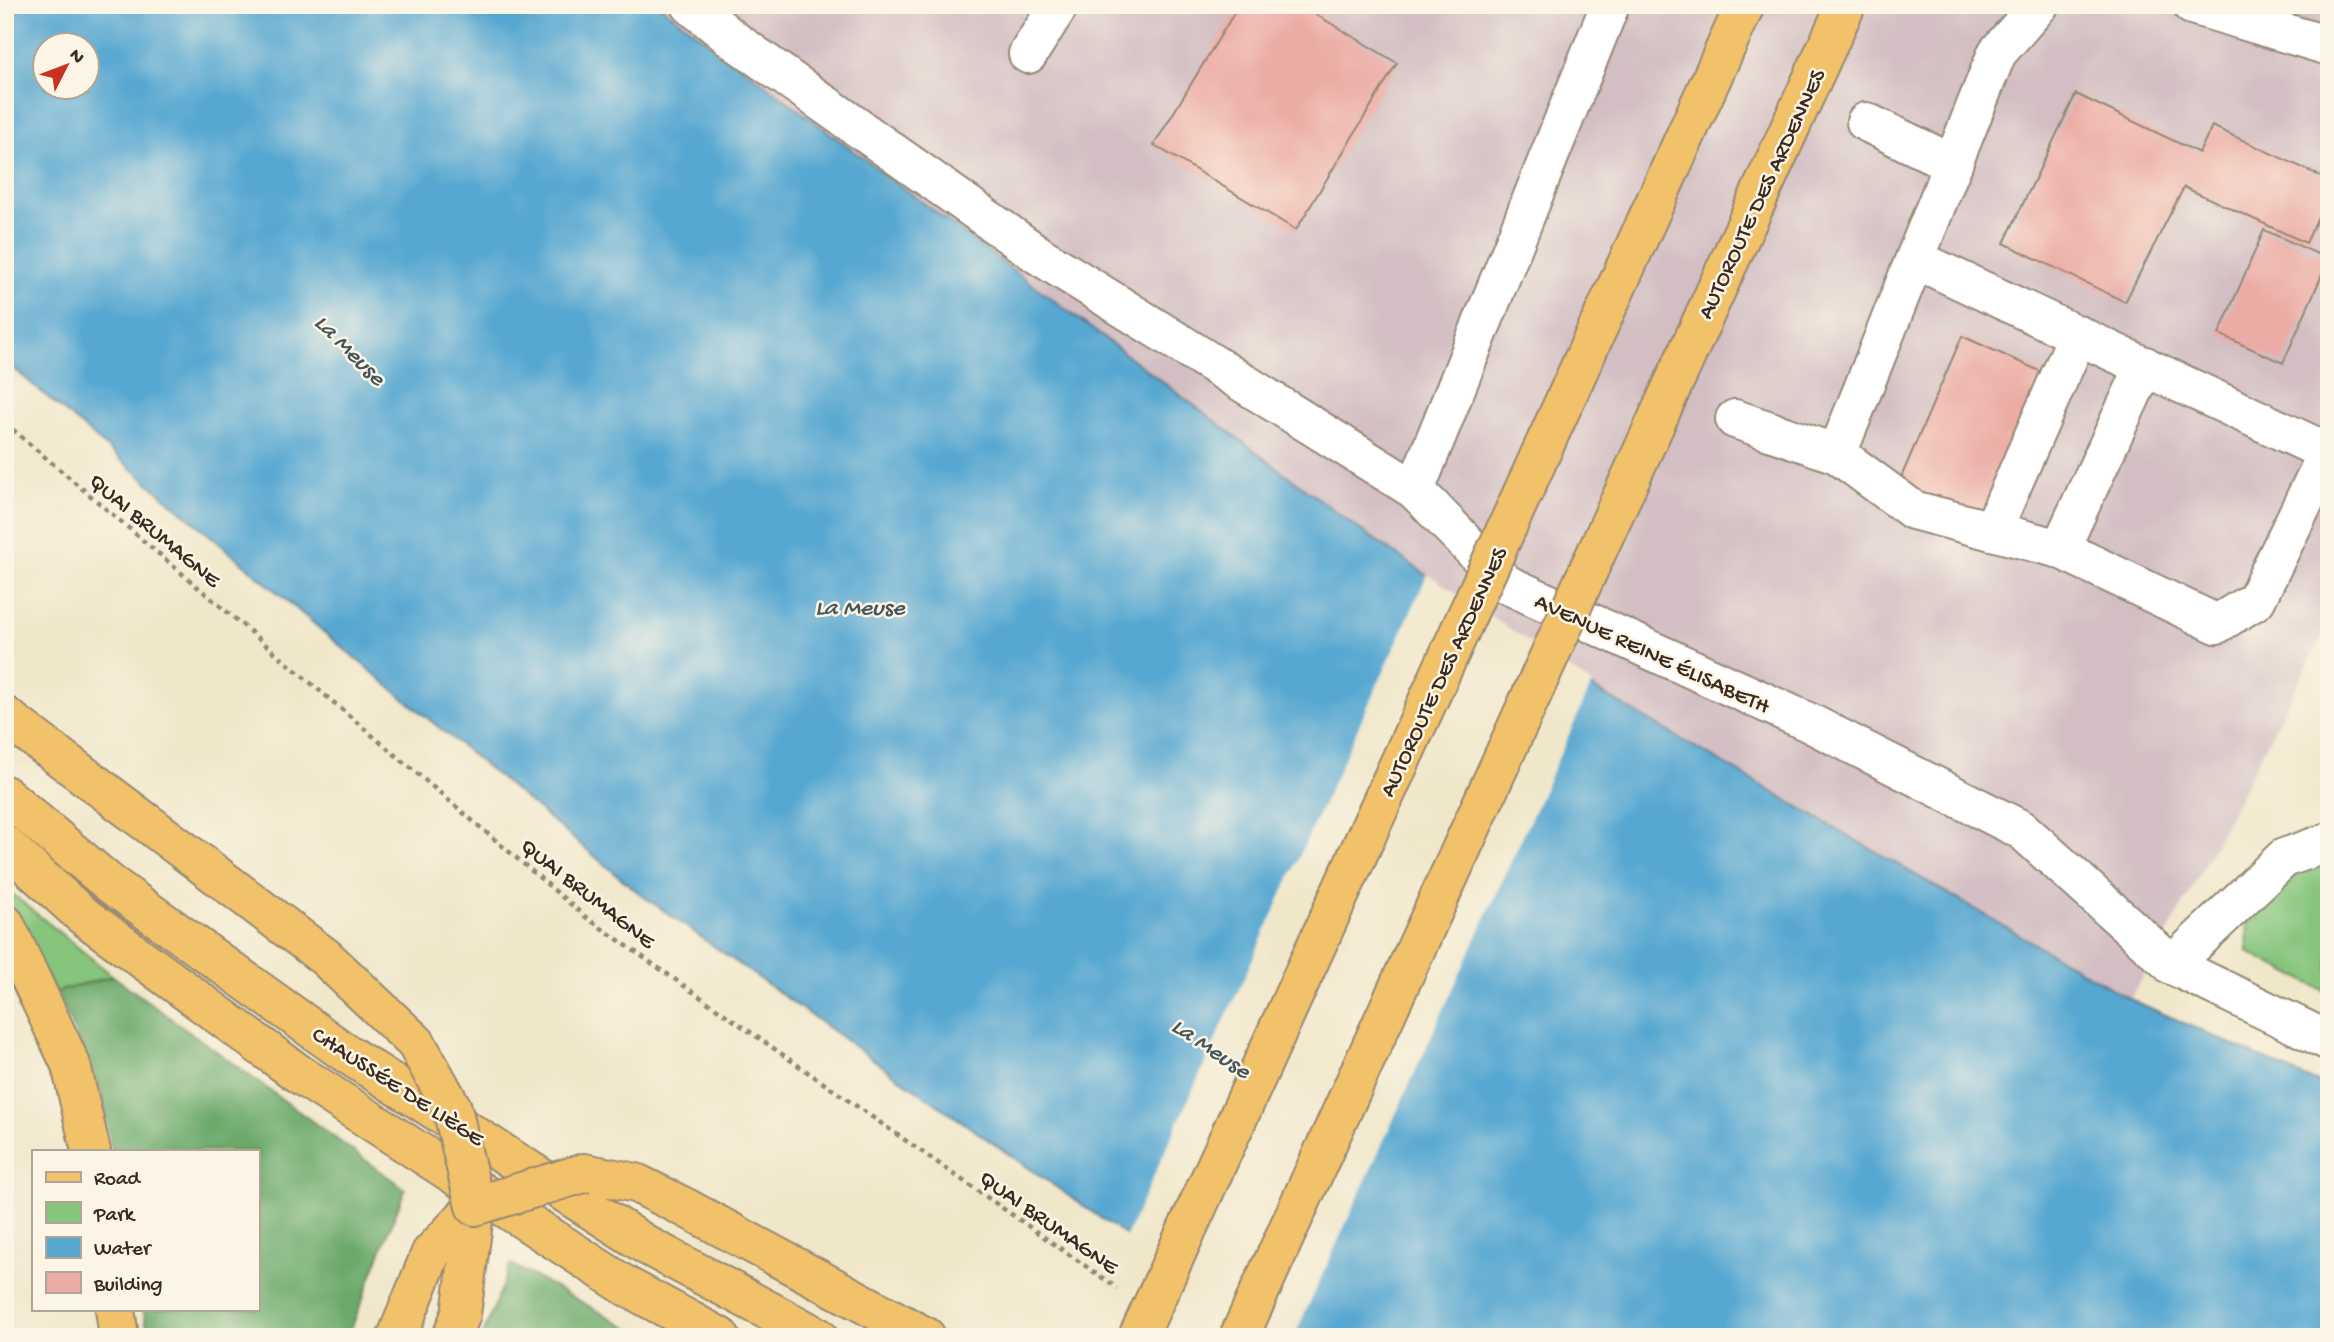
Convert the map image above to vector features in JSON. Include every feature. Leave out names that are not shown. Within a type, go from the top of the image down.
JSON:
[{"type":"main road","name":"AUTOROUTE DES ARDENNES","points":[[1138,1337],[1745,5]]},
{"type":"main road","name":"AUTOROUTE DES ARDENNES","points":[[1239,1337],[1846,5]]},
{"type":"main road","points":[[5,716],[325,957],[416,1043],[452,1108],[475,1206],[456,1326]]},
{"type":"main road","name":"CHAUSSÉE DE LIÈGE","points":[[5,795],[109,883],[344,1052],[648,1245],[818,1337]]},
{"type":"main road","name":"CHAUSSÉE DE LIÈGE","points":[[5,845],[81,914],[299,1074],[626,1286],[720,1337]]},
{"type":"main road","points":[[5,924],[71,1065],[91,1150]]},
{"type":"main road","points":[[397,1337],[431,1253],[475,1206],[584,1173],[636,1183],[926,1337]]},
{"type":"main road","points":[[115,1310],[119,1337]]},
{"type":"lane","name":"AVENUE REINE ÉLISABETH","points":[[691,5],[735,41],[1040,256],[1415,490],[1506,584],[1808,722],[2022,830],[2172,965],[2329,1041]]},
{"type":"lane","points":[[1028,54],[1059,5]]},
{"type":"lane","points":[[1415,490],[1610,5]]},
{"type":"lane","points":[[1837,454],[1997,53],[2039,5]]},
{"type":"lane","points":[[2192,5],[2329,46]]},
{"type":"lane","points":[[1866,122],[1953,164]]},
{"type":"lane","points":[[1735,419],[1837,454],[1913,510],[2060,549],[2217,624],[2256,600],[2329,452],[1915,259]]},
{"type":"lane","points":[[1992,531],[2078,335]]},
{"type":"lane","points":[[2060,549],[2145,366]]},
{"type":"lane","points":[[2172,965],[2284,858],[2329,842]]},
{"type":"path","name":"QUAI BRUMAGNE","points":[[5,424],[587,918],[1127,1295]]},
{"type":"shaded area","points":[[659,5],[2329,5],[2329,623],[2188,896],[2130,999],[1591,687],[1427,577],[1355,526]]},
{"type":"green space","points":[[2329,855],[2329,993],[2248,952],[2247,910],[2288,867]]},
{"type":"green space","points":[[5,888],[113,976],[56,992],[5,904]]},
{"type":"green space","points":[[113,976],[405,1189],[348,1337],[149,1337],[143,1310],[259,1310],[259,1150],[112,1150],[100,1088],[56,992]]},
{"type":"green space","points":[[511,1264],[646,1337],[482,1337]]},
{"type":"water","name":"La Meuse","points":[[5,5],[659,5],[1355,526],[1591,687],[2130,999],[2329,1088],[2329,1337],[1281,1337],[1128,1237],[639,893],[326,634],[5,361]]},
{"type":"pier","points":[[1428,574],[1592,684],[1294,1337],[1274,1337],[1125,1239]]},
{"type":"building","points":[[1239,5],[1300,5],[1397,63],[1296,230],[1154,145]]},
{"type":"building","points":[[2076,94],[2199,153],[2212,126],[2329,180],[2329,193],[2306,243],[2184,187],[2125,302],[2004,243]]},
{"type":"building","points":[[2264,230],[2329,259],[2283,363],[2219,334]]},
{"type":"building","points":[[1962,336],[2044,373],[1980,517],[1899,482]]}]
